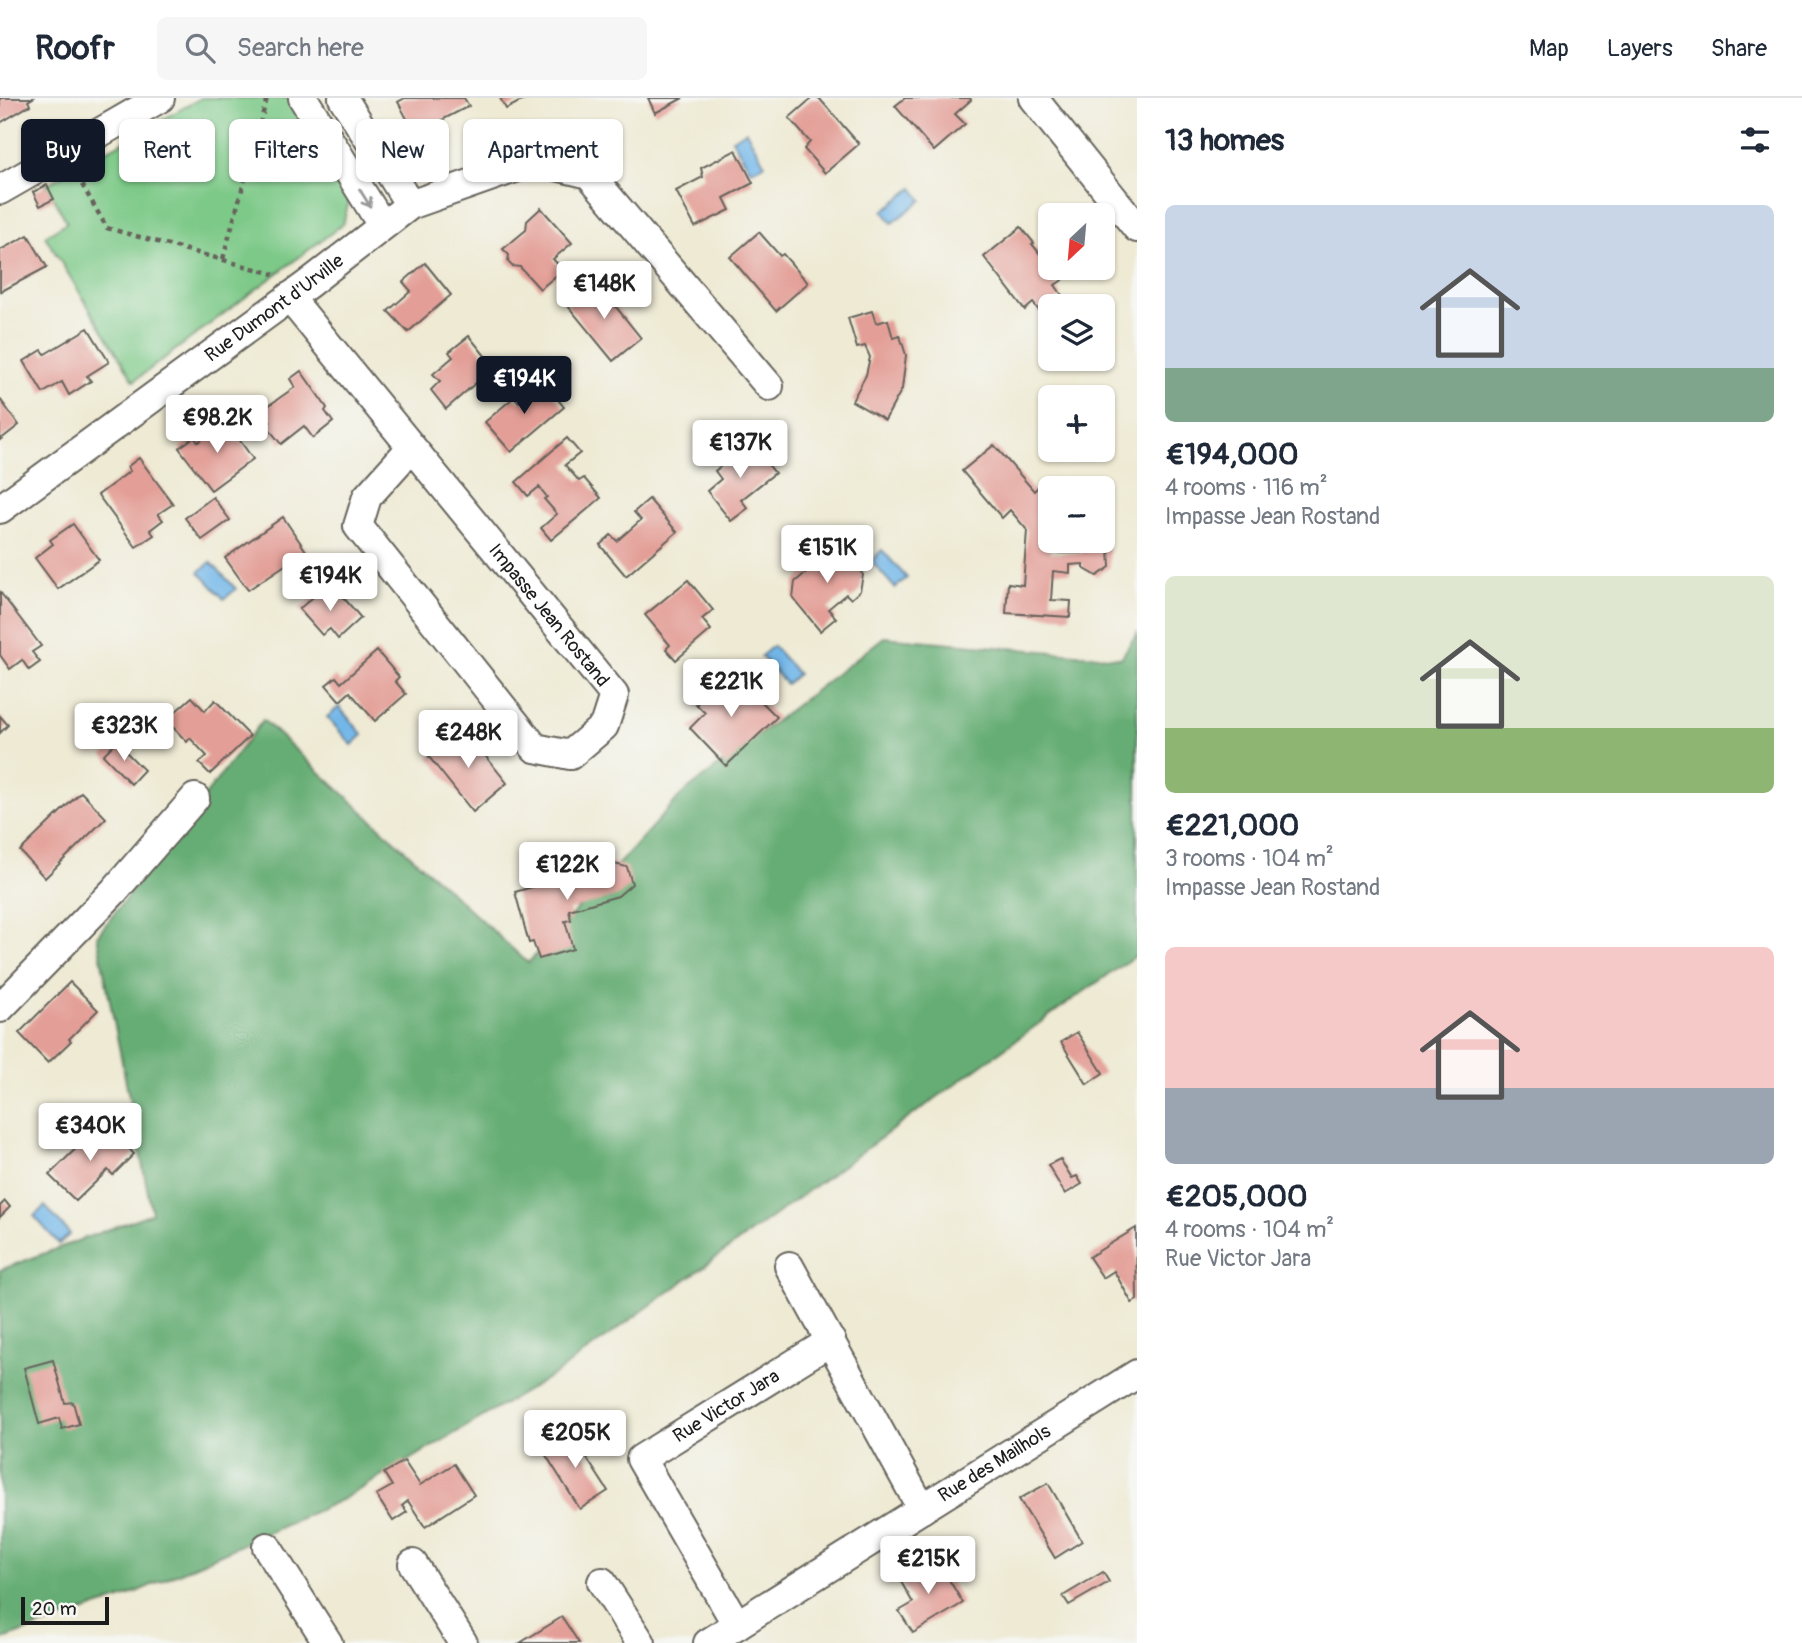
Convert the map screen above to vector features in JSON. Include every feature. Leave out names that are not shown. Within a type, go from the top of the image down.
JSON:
[{"type":"street","points":[[105,130],[160,98]]},
{"type":"street","points":[[303,98],[382,225]]},
{"type":"street","points":[[343,98],[410,205]]},
{"type":"street","points":[[1033,98],[1137,228]]},
{"type":"street","name":"Rue Dumont d'Urville","points":[[0,509],[410,205],[534,160],[589,174],[769,386]]},
{"type":"street","points":[[0,190],[21,178]]},
{"type":"street","name":"Impasse Jean Rostand","points":[[298,290],[411,448],[614,695],[604,726],[569,755],[535,748],[358,526],[368,497],[411,448]]},
{"type":"street","points":[[0,1008],[114,891],[195,798]]},
{"type":"street","points":[[789,1266],[922,1509]]},
{"type":"street","name":"Rue Victor Jara","points":[[737,1625],[641,1460],[831,1341]]},
{"type":"street","name":"Rue des Mailhols","points":[[708,1643],[1137,1374]]},
{"type":"street","points":[[267,1547],[328,1643]]},
{"type":"street","points":[[413,1564],[463,1643]]},
{"type":"street","points":[[602,1581],[641,1643]]},
{"type":"path","points":[[223,259],[267,98]]},
{"type":"path","points":[[81,182],[107,228],[223,259],[298,290]]},
{"type":"green space","points":[[201,98],[289,98],[301,119],[229,119],[229,182],[338,182],[349,201],[343,224],[134,381],[45,236],[67,222],[46,185],[51,182],[105,182],[105,152],[119,144],[119,182],[215,182],[215,119],[164,119]]},
{"type":"green space","points":[[1137,633],[1137,955],[557,1373],[343,1499],[123,1598],[0,1640],[0,1270],[152,1213],[97,936],[263,720],[528,963],[681,795],[884,637],[1121,658]]},
{"type":"water","points":[[746,131],[765,164],[751,171],[732,139]]},
{"type":"water","points":[[913,188],[922,200],[892,223],[883,211]]},
{"type":"water","points":[[882,550],[907,578],[895,588],[871,561]]},
{"type":"water","points":[[211,562],[236,589],[224,599],[199,572]]},
{"type":"water","points":[[773,646],[798,674],[786,684],[761,656]]},
{"type":"water","points":[[339,707],[363,735],[352,745],[327,717]]},
{"type":"water","points":[[45,1206],[70,1234],[59,1244],[34,1216]]},
{"type":"building","points":[[0,98],[33,98],[28,101],[30,105],[0,123]]},
{"type":"building","points":[[405,98],[464,98],[469,106],[444,119],[407,119],[398,102]]},
{"type":"building","points":[[500,98],[527,98],[506,109]]},
{"type":"building","points":[[648,98],[683,98],[655,113]]},
{"type":"building","points":[[812,98],[819,98],[859,144],[825,173],[804,149],[810,142],[789,118]]},
{"type":"building","points":[[905,98],[971,100],[955,114],[965,124],[934,151],[895,106]]},
{"type":"building","points":[[736,150],[753,183],[724,198],[730,210],[695,227],[676,191],[703,177],[701,168]]},
{"type":"building","points":[[47,185],[54,199],[40,206],[33,192]]},
{"type":"building","points":[[541,208],[572,243],[553,259],[563,270],[540,289],[520,267],[512,266],[508,262],[509,255],[503,249],[526,230],[527,221]]},
{"type":"building","points":[[1021,227],[1038,251],[1038,280],[1062,280],[1055,285],[1061,294],[1038,294],[1038,309],[1033,303],[1025,310],[984,257]]},
{"type":"building","points":[[759,232],[808,283],[776,311],[730,257]]},
{"type":"building","points":[[28,235],[47,267],[0,292],[0,250]]},
{"type":"building","points":[[425,263],[451,295],[408,332],[388,311],[411,291],[403,282]]},
{"type":"building","points":[[596,282],[641,338],[613,361],[567,305]]},
{"type":"building","points":[[872,311],[876,323],[888,320],[893,338],[900,336],[906,355],[902,389],[885,420],[852,401],[866,375],[870,357],[865,346],[857,348],[848,318]]},
{"type":"building","points":[[88,328],[109,362],[87,376],[91,381],[69,395],[62,382],[43,393],[24,361],[42,350],[45,354]]},
{"type":"building","points":[[469,336],[494,367],[446,409],[431,390],[440,381],[433,374],[453,357],[449,352]]},
{"type":"building","points":[[301,371],[327,408],[325,411],[333,422],[313,438],[304,426],[281,444],[266,425],[270,422],[261,411],[295,387],[290,379]]},
{"type":"building","points":[[543,381],[564,407],[511,452],[485,422],[514,397],[519,402]]},
{"type":"building","points":[[0,399],[19,425],[0,440]]},
{"type":"building","points":[[226,421],[253,459],[211,490],[179,448],[194,437],[198,442]]},
{"type":"building","points":[[567,438],[580,453],[565,465],[579,481],[584,478],[601,498],[551,540],[541,528],[557,514],[544,499],[547,497],[539,487],[528,496],[516,482]]},
{"type":"building","points":[[750,442],[775,473],[741,500],[748,508],[731,521],[707,491],[721,479],[715,471]]},
{"type":"building","points":[[994,445],[1034,491],[1038,487],[1038,553],[1109,553],[1110,567],[1097,576],[1083,568],[1083,564],[1070,565],[1070,573],[1053,571],[1051,600],[1071,601],[1070,617],[1006,613],[1008,583],[1023,585],[1027,530],[1010,510],[1002,518],[962,471]]},
{"type":"building","points":[[139,458],[173,504],[158,514],[163,520],[150,530],[154,535],[136,547],[98,495],[130,471],[127,467]]},
{"type":"building","points":[[213,497],[230,520],[202,540],[185,518]]},
{"type":"building","points":[[649,499],[677,532],[626,576],[600,545],[611,535],[617,541],[641,520],[634,512]]},
{"type":"building","points":[[283,517],[306,551],[248,590],[225,558]]},
{"type":"building","points":[[73,524],[99,560],[58,589],[35,558],[53,544],[50,540]]},
{"type":"building","points":[[838,540],[863,575],[860,591],[851,599],[846,594],[828,609],[836,618],[820,631],[793,598],[795,582]]},
{"type":"building","points":[[688,580],[713,610],[702,619],[711,630],[676,660],[666,649],[670,645],[645,615]]},
{"type":"building","points":[[325,587],[332,594],[337,590],[361,618],[338,639],[330,629],[322,635],[299,609]]},
{"type":"building","points":[[0,592],[41,646],[32,652],[40,662],[29,670],[22,660],[10,669],[0,655]]},
{"type":"building","points":[[377,651],[399,677],[395,681],[406,694],[375,721],[350,692],[340,701],[326,685],[336,677],[341,683]]},
{"type":"building","points":[[735,675],[777,717],[726,766],[690,728],[705,713],[696,704],[718,682],[723,686]]},
{"type":"building","points":[[192,697],[205,711],[215,700],[250,736],[210,774],[199,763],[207,756],[190,738],[187,742],[166,720]]},
{"type":"building","points":[[0,716],[8,725],[0,733]]},
{"type":"building","points":[[463,728],[507,783],[473,812],[429,757]]},
{"type":"building","points":[[116,742],[144,770],[131,784],[103,755]]},
{"type":"building","points":[[81,792],[106,818],[45,878],[20,851]]},
{"type":"building","points":[[594,860],[597,867],[610,863],[627,867],[632,884],[618,896],[569,910],[571,920],[565,921],[573,949],[539,959],[533,942],[529,943],[515,892],[559,879],[557,871]]},
{"type":"building","points":[[70,982],[98,1010],[48,1063],[19,1033]]},
{"type":"building","points":[[1077,1032],[1103,1073],[1087,1084],[1061,1042]]},
{"type":"building","points":[[98,1127],[116,1145],[121,1140],[134,1154],[113,1175],[108,1170],[76,1201],[49,1175]]},
{"type":"building","points":[[1060,1159],[1072,1178],[1077,1176],[1082,1184],[1065,1194],[1048,1165]]},
{"type":"building","points":[[5,1201],[10,1207],[0,1217],[0,1206]]},
{"type":"building","points":[[1136,1228],[1137,1300],[1132,1303],[1114,1271],[1103,1278],[1089,1257]]},
{"type":"building","points":[[53,1360],[65,1403],[73,1402],[79,1424],[62,1429],[59,1418],[39,1424],[24,1368]]},
{"type":"building","points":[[569,1431],[608,1491],[580,1509],[542,1449]]},
{"type":"building","points":[[404,1461],[420,1485],[454,1464],[474,1495],[425,1527],[408,1501],[402,1506],[407,1512],[393,1521],[376,1495],[392,1486],[384,1473]]},
{"type":"building","points":[[1048,1483],[1082,1541],[1055,1558],[1019,1499]]},
{"type":"building","points":[[936,1558],[963,1603],[913,1633],[899,1611],[913,1603],[900,1580]]},
{"type":"building","points":[[1103,1572],[1109,1582],[1069,1605],[1063,1596]]},
{"type":"building","points":[[562,1617],[579,1643],[520,1643]]}]
